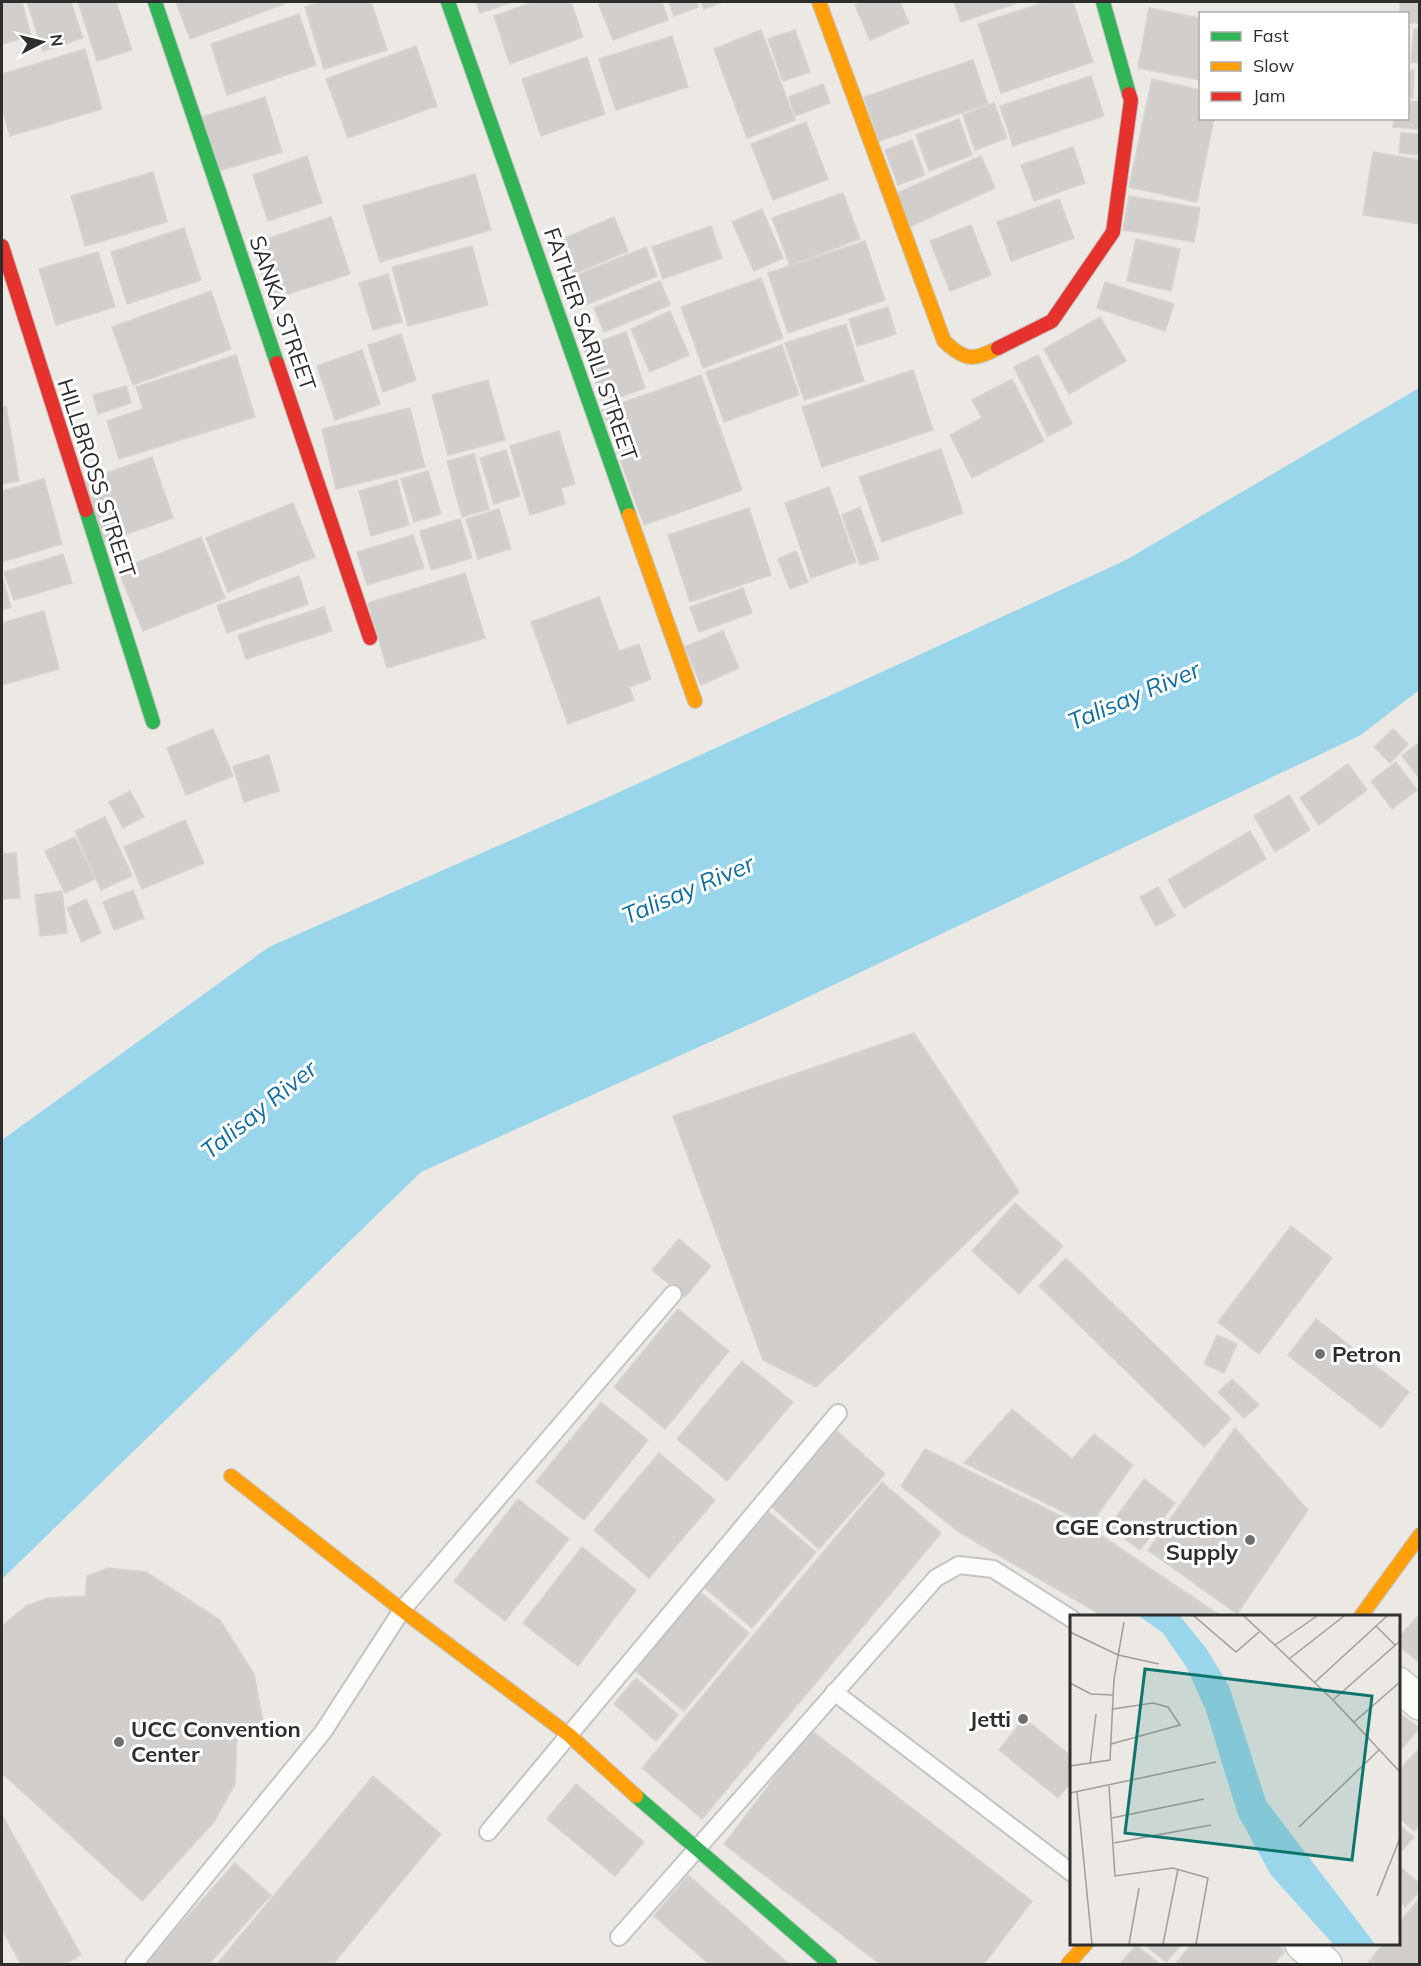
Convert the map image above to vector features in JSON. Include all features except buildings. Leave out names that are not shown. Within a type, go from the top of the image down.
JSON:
[{"type":"street","name":"SANKA STREET","points":[[155,2],[370,638]]},
{"type":"street","name":"FATHER SARILI STREET","points":[[448,2],[695,701]]},
{"type":"street","points":[[819,2],[944,341],[959,356],[978,358],[1052,321],[1113,232],[1131,100],[1103,2]]},
{"type":"street","name":"HILLBROSS STREET","points":[[2,246],[153,722]]},
{"type":"street","points":[[231,1476],[402,1610],[569,1735],[697,1851],[830,1965]]},
{"type":"street","points":[[1361,1615],[1419,1535]]},
{"type":"street","points":[[1400,1686],[1419,1703]]},
{"type":"street","points":[[1068,1965],[1085,1945]]},
{"type":"street","points":[[1303,1945],[1325,1965]]},
{"type":"lane","points":[[134,1965],[323,1732],[402,1610],[673,1294]]},
{"type":"lane","points":[[488,1832],[838,1413]]},
{"type":"lane","points":[[619,1937],[936,1578],[959,1565],[993,1569],[1070,1618]]},
{"type":"lane","points":[[834,1692],[1070,1873]]},
{"type":"water","name":"Talisay River","points":[[1419,388],[1419,690],[1361,735],[770,1015],[421,1172],[2,1579],[2,1140],[269,947],[613,795],[1126,560]]},
{"type":"traffic: fast","points":[[155,2],[277,363]]},
{"type":"traffic: fast","points":[[448,2],[629,515]]},
{"type":"traffic: fast","points":[[1103,2],[1129,94]]},
{"type":"traffic: fast","points":[[86,510],[153,722]]},
{"type":"traffic: fast","points":[[636,1796],[830,1964]]},
{"type":"traffic: slow","points":[[819,2],[944,341],[958,352],[970,357],[998,348]]},
{"type":"traffic: slow","points":[[629,515],[695,701]]},
{"type":"traffic: slow","points":[[231,1476],[402,1610],[569,1735],[636,1796]]},
{"type":"traffic: slow","points":[[1362,1615],[1420,1535]]},
{"type":"traffic: slow","points":[[1068,1964],[1085,1945]]},
{"type":"traffic: jam","points":[[998,348],[1052,321],[1113,232],[1131,100],[1129,94]]},
{"type":"traffic: jam","points":[[2,246],[86,510]]},
{"type":"traffic: jam","points":[[277,363],[370,638]]},
{"type":"place","name":"Petron","points":[[1320,1354]]},
{"type":"place","name":"CGE Construction Supply","points":[[1250,1540]]},
{"type":"place","name":"Jetti","points":[[1023,1719]]},
{"type":"place","name":"UCC Convention Center","points":[[119,1742]]}]
